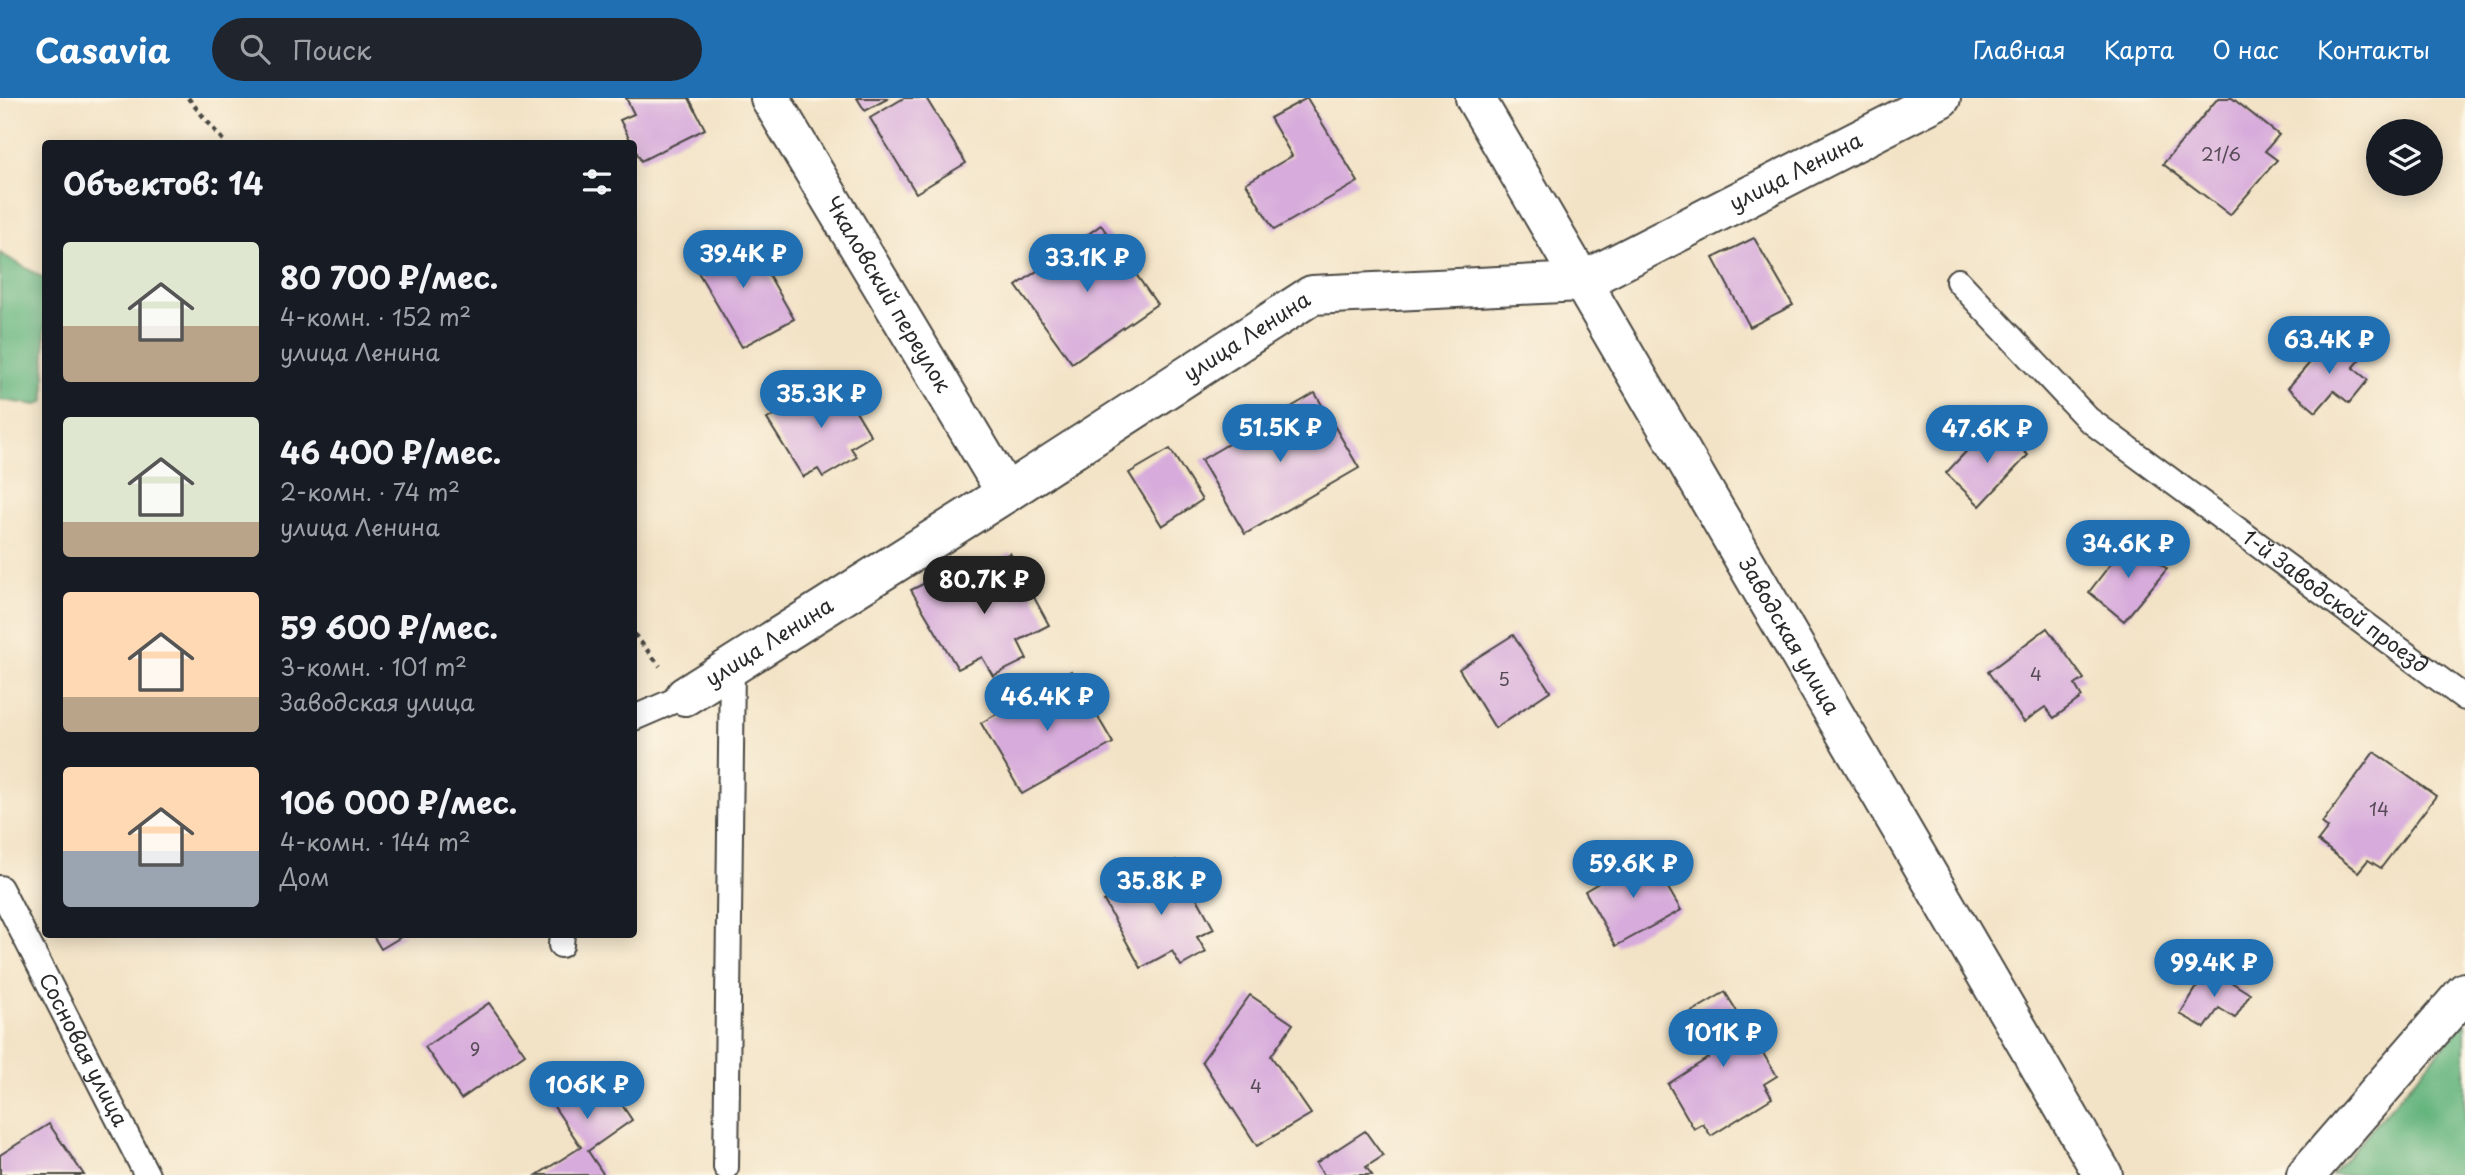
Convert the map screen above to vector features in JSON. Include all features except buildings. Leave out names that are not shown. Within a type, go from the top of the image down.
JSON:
[{"type":"street","name":"Чкаловский переулок","points":[[769,98],[1006,493]]},
{"type":"street","name":"Заводская улица","points":[[1475,98],[2103,1175]]},
{"type":"street","name":"улица Ленина","points":[[685,696],[1312,295],[1581,282],[1941,98]]},
{"type":"street","points":[[2306,1175],[2465,992]]},
{"type":"lane","name":"1-й Заводской проезд","points":[[1958,281],[2088,419],[2465,698]]},
{"type":"lane","points":[[726,1167],[732,666]]},
{"type":"lane","points":[[637,717],[685,696]]},
{"type":"lane","name":"Сосновая улица","points":[[0,888],[148,1175]]},
{"type":"path","points":[[188,98],[223,140]]},
{"type":"green space","points":[[0,253],[42,277],[42,402],[37,405],[0,400]]},
{"type":"green space","points":[[2465,1022],[2465,1175],[2331,1175]]}]
